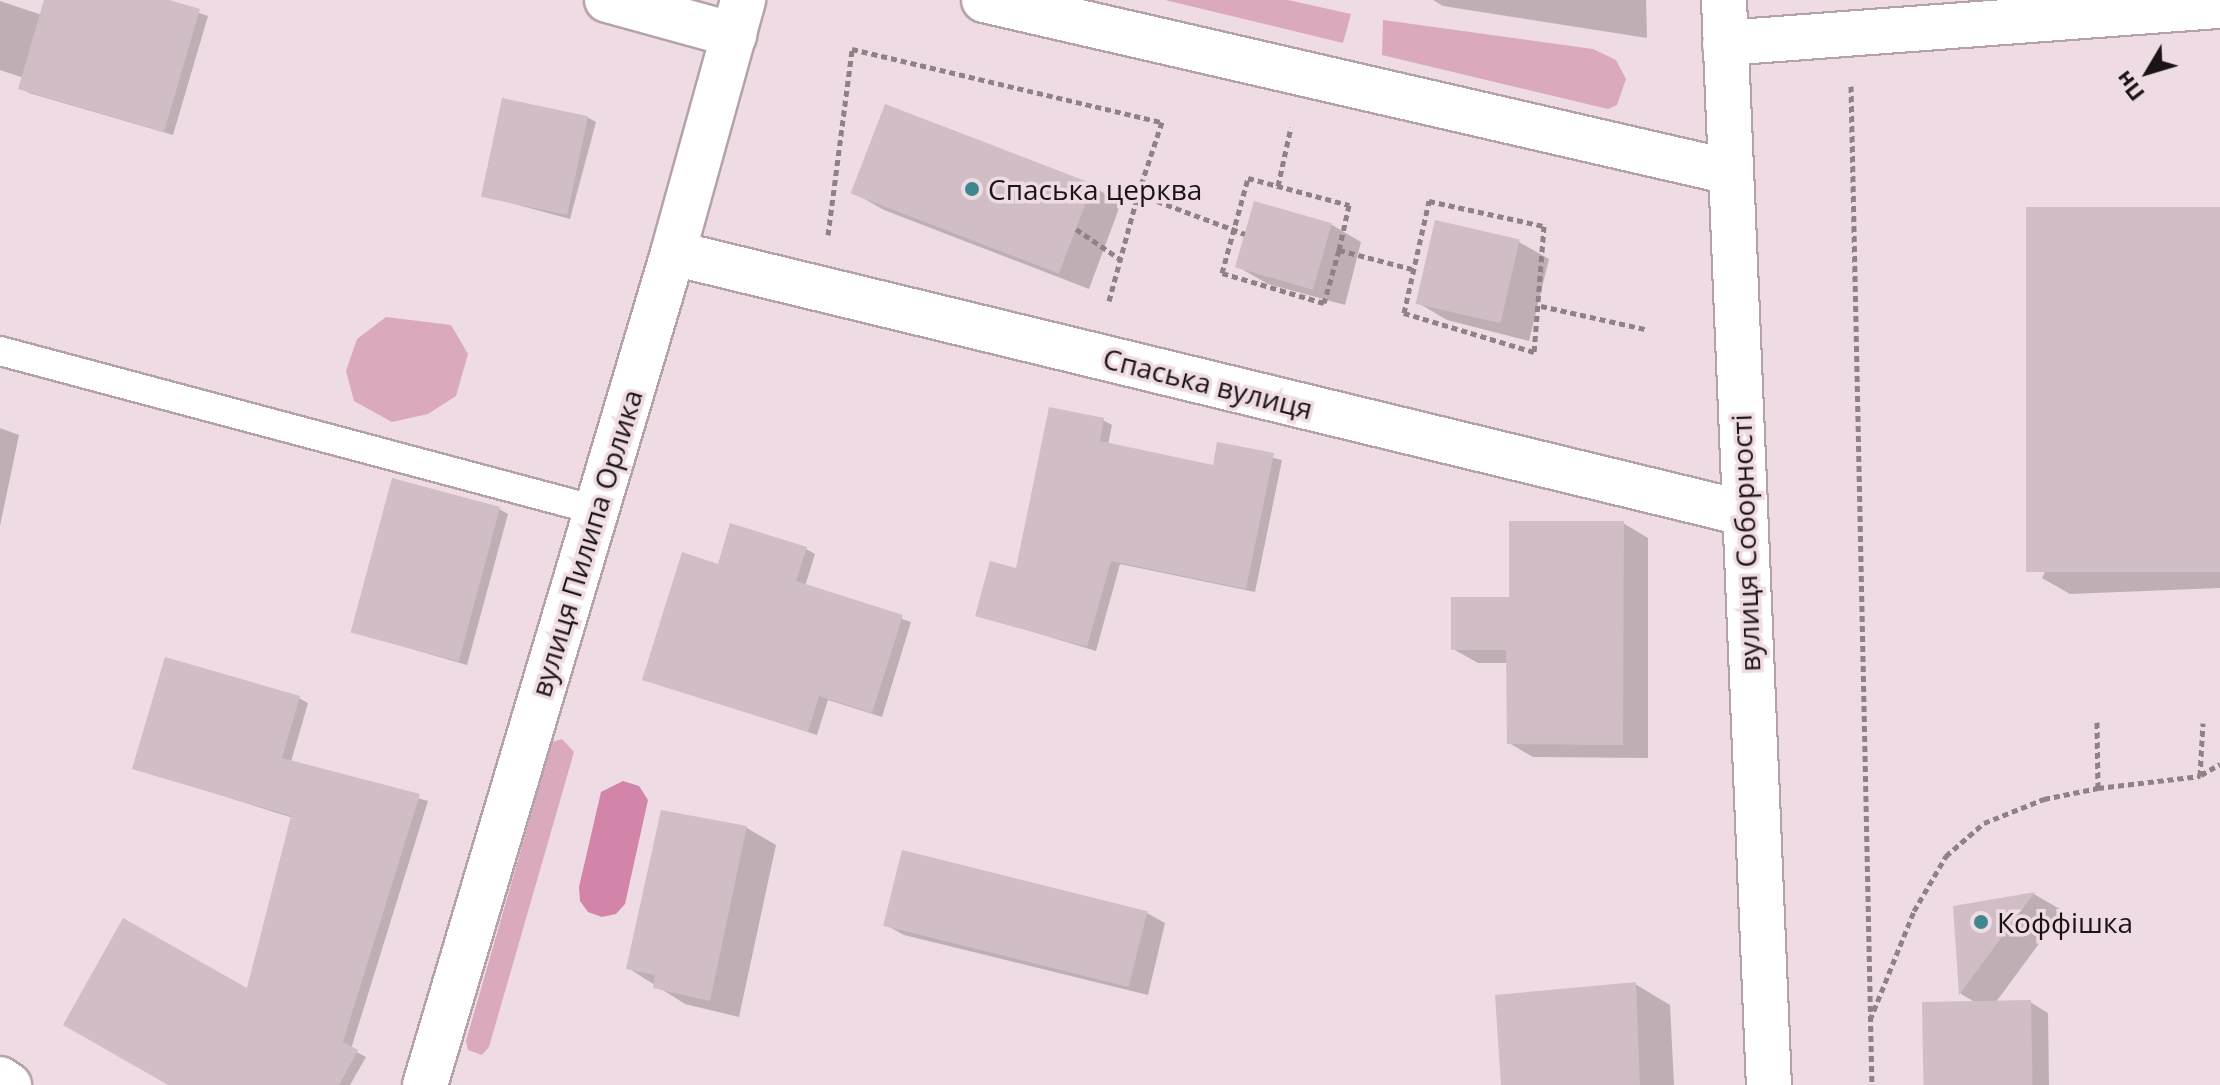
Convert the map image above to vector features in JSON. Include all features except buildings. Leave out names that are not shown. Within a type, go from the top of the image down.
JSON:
[{"type":"street","points":[[607,0],[739,18]]},
{"type":"street","points":[[984,0],[1730,172]]},
{"type":"street","name":"вулиця Соборності","points":[[1724,0],[1769,1085]]},
{"type":"street","points":[[1725,43],[2220,6]]},
{"type":"street","name":"вулиця Пилипа Орлика","points":[[425,1085],[673,253],[739,18]]},
{"type":"street","name":"Спаська вулиця","points":[[673,253],[1744,513]]},
{"type":"street","points":[[0,1079],[9,1085]]},
{"type":"lane","points":[[0,351],[596,510]]},
{"type":"path","points":[[1850,35],[1868,1025],[1872,1085]]},
{"type":"path","points":[[827,242],[852,49],[1162,122],[1138,194],[1108,304]]},
{"type":"path","points":[[1278,186],[1295,111]]},
{"type":"path","points":[[1248,178],[1349,205],[1324,303],[1222,273],[1232,229],[1248,178]]},
{"type":"path","points":[[1138,194],[1245,234]]},
{"type":"path","points":[[1429,201],[1544,226],[1541,306],[1534,352],[1404,313],[1412,269],[1429,201]]},
{"type":"path","points":[[1076,229],[1120,259]]},
{"type":"path","points":[[1339,250],[1412,269]]},
{"type":"path","points":[[1541,306],[1645,329]]},
{"type":"path","points":[[2097,722],[2098,788]]},
{"type":"path","points":[[2200,776],[2203,723]]},
{"type":"path","points":[[1868,1025],[1914,911],[1946,856],[1984,823],[2044,799],[2098,788],[2200,776],[2220,764]]},
{"type":"shaded area","points":[[1165,0],[1288,0],[1351,14],[1343,43]]},
{"type":"shaded area","points":[[1383,20],[1593,49],[1616,60],[1626,79],[1617,105],[1608,109],[1382,55]]},
{"type":"shaded area","points":[[386,317],[451,325],[468,354],[456,396],[428,414],[392,422],[354,401],[346,371],[357,339]]},
{"type":"shaded area","points":[[562,739],[574,752],[489,1047],[482,1055],[468,1050],[466,1041],[552,742]]},
{"type":"shaded area","points":[[623,781],[639,786],[648,800],[625,904],[616,914],[602,917],[588,912],[580,901],[579,887],[601,792]]},
{"type":"place","name":"Спаська церква","points":[[972,189]]},
{"type":"place","name":"Коффішка","points":[[1981,922]]}]
